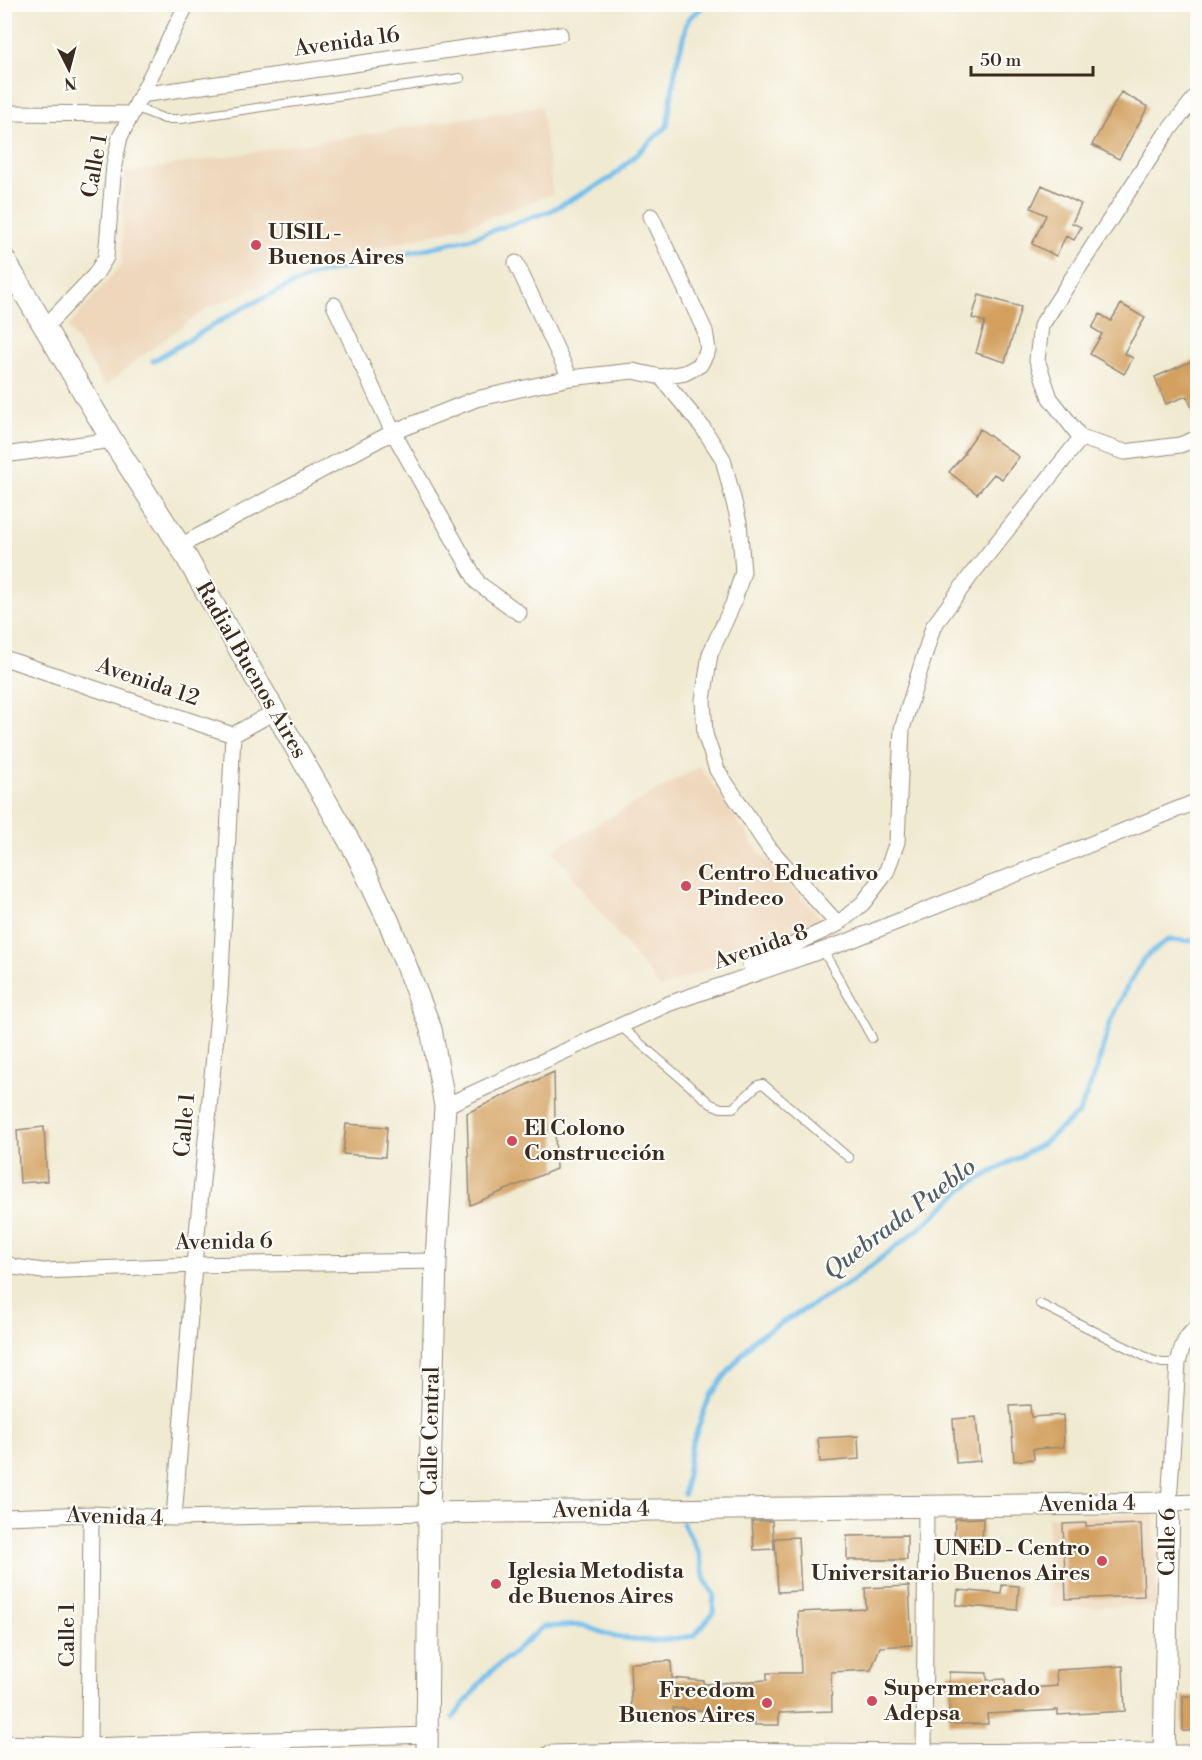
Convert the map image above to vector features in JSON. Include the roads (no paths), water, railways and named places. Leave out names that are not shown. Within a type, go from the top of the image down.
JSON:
[{"type":"street","name":"Calle 1","points":[[45,327],[95,275],[106,257],[114,165],[120,137],[187,4]]},
{"type":"street","name":"Avenida 16","points":[[4,113],[135,105],[560,34]]},
{"type":"street","points":[[1197,94],[1165,135],[1041,326],[1037,360],[1050,398],[1082,438],[1125,452],[1180,445],[1197,438]]},
{"type":"street","points":[[180,546],[393,432],[476,399],[570,378],[633,371],[661,377],[685,373],[700,365],[708,350],[705,331],[651,216]]},
{"type":"street","name":"Radial Buenos Aires","points":[[4,259],[112,440],[180,546],[356,853],[389,922],[431,1029],[445,1106]]},
{"type":"street","points":[[516,263],[570,378]]},
{"type":"street","points":[[334,305],[393,432],[478,583],[519,613]]},
{"type":"street","points":[[661,377],[703,428],[723,459],[740,522],[743,572],[733,604],[710,654],[703,699],[705,734],[717,770],[769,848],[838,924]]},
{"type":"street","points":[[668,1004],[838,924],[863,903],[886,873],[897,842],[902,729],[933,627],[971,575],[1082,438]]},
{"type":"street","points":[[4,454],[112,440]]},
{"type":"street","name":"Avenida 12","points":[[4,658],[233,735]]},
{"type":"street","points":[[233,735],[274,712]]},
{"type":"street","name":"Calle 1","points":[[174,1518],[194,1264],[220,993],[233,735]]},
{"type":"street","name":"Avenida 8","points":[[445,1106],[668,1004],[849,941],[1197,801]]},
{"type":"street","name":"Calle Central","points":[[427,1745],[429,1513],[436,1261],[445,1106]]},
{"type":"street","name":"Avenida 6","points":[[9,1265],[43,1271],[194,1264],[436,1261]]},
{"type":"street","name":"Calle 6","points":[[1164,1754],[1169,1503],[1178,1363],[1183,1343],[1194,1329]]},
{"type":"street","name":"Avenida 4","points":[[4,1517],[91,1514],[174,1518],[1197,1502]]},
{"type":"street","points":[[924,1755],[926,1506]]},
{"type":"street","name":"Calle 1","points":[[91,1514],[91,1751]]},
{"type":"street","points":[[4,1743],[91,1751],[427,1745]]},
{"type":"street","points":[[551,1755],[1197,1753]]},
{"type":"lane","points":[[135,105],[165,119],[181,119],[460,78]]},
{"type":"lane","points":[[822,949],[873,1038]]},
{"type":"lane","points":[[620,1026],[711,1104],[728,1110],[734,1108],[758,1085],[763,1084],[849,1158]]},
{"type":"lane","points":[[1040,1304],[1152,1360],[1162,1363],[1178,1363]]},
{"type":"waterway","points":[[153,361],[242,308],[313,275],[468,239],[550,211],[611,178],[667,126],[676,66],[688,19],[706,4]]},
{"type":"waterway","name":"Quebrada Pueblo","points":[[684,1494],[691,1447],[710,1395],[754,1339],[849,1283],[925,1224],[965,1187],[1042,1144],[1079,1113],[1097,1068],[1110,1023],[1144,958],[1168,940],[1198,941]]},
{"type":"waterway","name":"Quebrada Pueblo","points":[[453,1718],[486,1676],[543,1627],[582,1625],[615,1637],[653,1641],[694,1636],[713,1613],[714,1594],[705,1580],[699,1554],[683,1523]]},
{"type":"place","name":"UISIL - Buenos Aires","points":[[256,245]]},
{"type":"place","name":"Centro Educativo Pindeco","points":[[686,886]]},
{"type":"place","name":"El Colono Construcción","points":[[512,1141]]},
{"type":"place","name":"UNED - Centro Universitario Buenos Aires","points":[[1102,1561]]},
{"type":"place","name":"Iglesia Metodista de Buenos Aires","points":[[496,1584]]},
{"type":"place","name":"Supermercado Adepsa","points":[[872,1701]]},
{"type":"place","name":"Freedom Buenos Aires","points":[[767,1703]]}]
